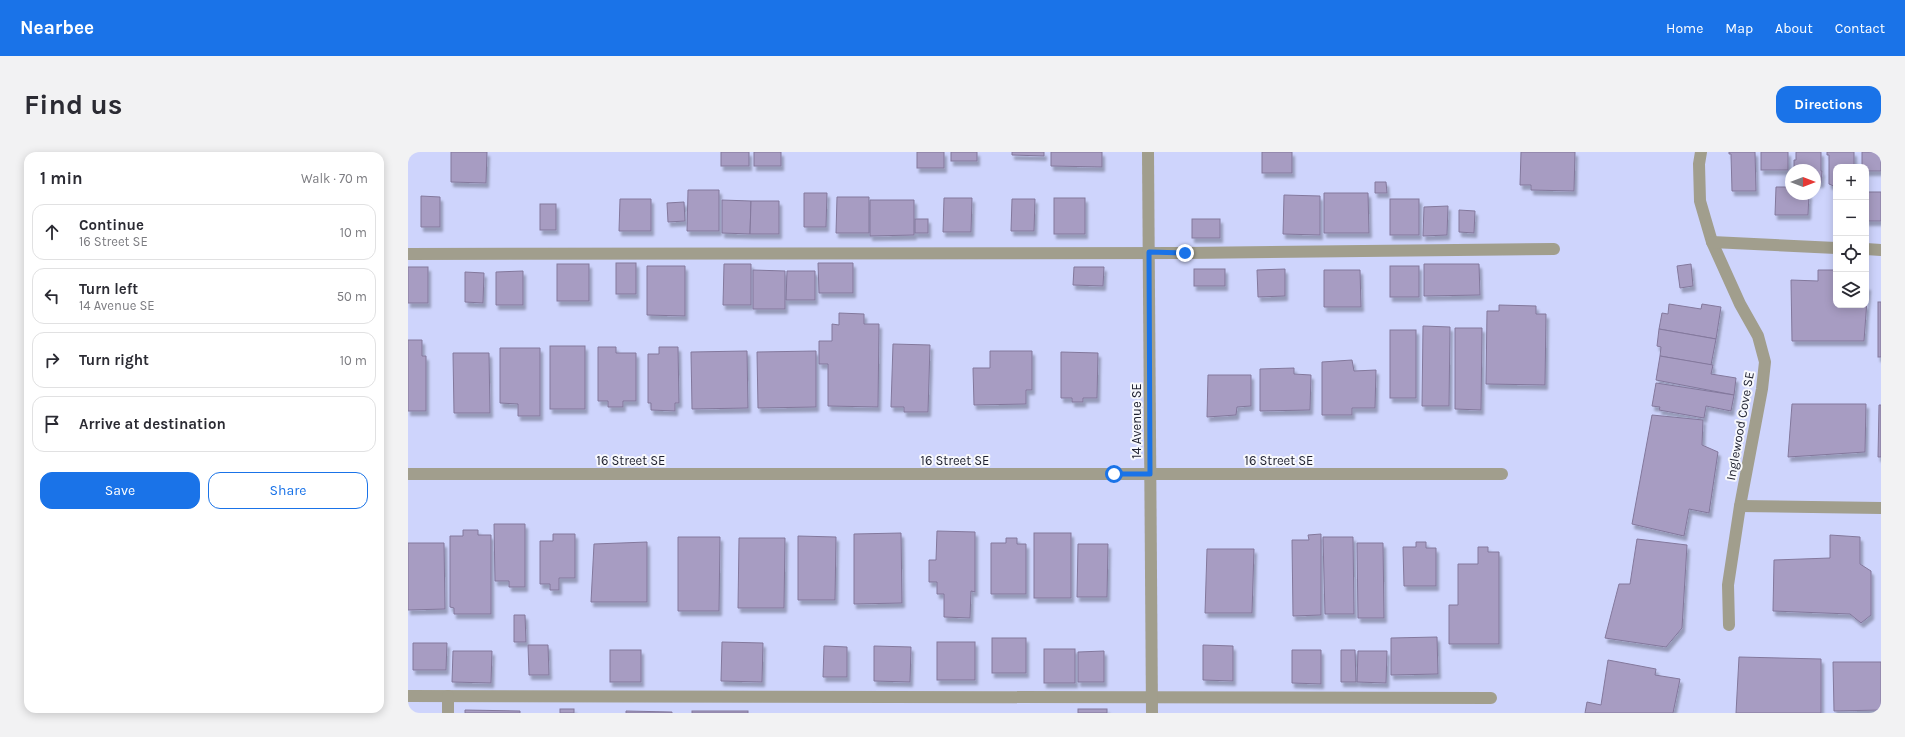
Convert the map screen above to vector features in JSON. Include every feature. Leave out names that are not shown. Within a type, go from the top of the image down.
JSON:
[{"type":"street","name":"14 Avenue SE","points":[[1148,152],[1152,713]]},
{"type":"street","name":"Inglewood Cove SE","points":[[1701,152],[1699,164],[1700,202],[1712,242],[1740,304],[1758,336],[1765,362],[1762,389],[1740,506],[1728,585],[1729,625]]},
{"type":"street","points":[[1712,242],[1833,248]]},
{"type":"street","points":[[408,254],[1149,252],[1554,249]]},
{"type":"street","points":[[1869,249],[1881,250]]},
{"type":"street","name":"16 Street SE","points":[[408,474],[1502,474]]},
{"type":"street","points":[[1740,506],[1881,508]]},
{"type":"street","points":[[408,696],[1491,698]]},
{"type":"street","points":[[448,696],[448,713]]},
{"type":"building","points":[[451,152],[487,152],[486,183],[451,182]]},
{"type":"building","points":[[721,152],[749,152],[749,166],[721,166]]},
{"type":"building","points":[[754,152],[781,152],[781,166],[754,166]]},
{"type":"building","points":[[917,152],[944,152],[944,168],[917,168]]},
{"type":"building","points":[[951,152],[977,152],[977,161],[951,161]]},
{"type":"building","points":[[1012,152],[1044,152],[1044,156],[1012,155]]},
{"type":"building","points":[[1051,152],[1102,152],[1102,167],[1051,166]]},
{"type":"building","points":[[1262,152],[1292,152],[1292,173],[1262,173]]},
{"type":"building","points":[[1521,152],[1575,152],[1574,191],[1531,190],[1531,185],[1520,185]]},
{"type":"building","points":[[1729,152],[1755,152],[1756,191],[1732,191],[1731,154],[1729,154]]},
{"type":"building","points":[[1761,152],[1788,152],[1788,164],[1785,164],[1785,170],[1761,170]]},
{"type":"building","points":[[1796,152],[1821,152],[1821,164],[1794,164],[1794,160],[1796,160]]},
{"type":"building","points":[[1827,152],[1854,152],[1854,164],[1833,164],[1833,186],[1829,184],[1829,155],[1827,155]]},
{"type":"building","points":[[1862,152],[1881,152],[1881,171],[1869,171],[1869,164],[1862,164]]},
{"type":"building","points":[[1375,182],[1386,182],[1387,193],[1375,193]]},
{"type":"building","points":[[1776,187],[1785,187],[1785,200],[1809,200],[1808,215],[1775,215]]},
{"type":"building","points":[[688,190],[719,190],[719,231],[687,231]]},
{"type":"building","points":[[1869,192],[1881,192],[1881,221],[1869,221]]},
{"type":"building","points":[[804,193],[827,193],[826,227],[804,227]]},
{"type":"building","points":[[1324,193],[1368,193],[1369,233],[1324,233]]},
{"type":"building","points":[[1284,195],[1320,196],[1320,235],[1283,234]]},
{"type":"building","points":[[421,196],[440,197],[440,227],[421,227]]},
{"type":"building","points":[[837,197],[869,197],[869,233],[836,233]]},
{"type":"building","points":[[944,198],[972,198],[971,232],[943,232]]},
{"type":"building","points":[[1054,198],[1085,198],[1085,234],[1054,234]]},
{"type":"building","points":[[620,199],[651,199],[651,231],[619,231]]},
{"type":"building","points":[[1012,199],[1035,199],[1034,231],[1011,231]]},
{"type":"building","points":[[1390,199],[1419,199],[1419,235],[1390,235]]},
{"type":"building","points":[[722,200],[751,201],[750,234],[722,233]]},
{"type":"building","points":[[870,200],[914,200],[914,235],[870,236]]},
{"type":"building","points":[[751,201],[779,201],[779,234],[750,234]]},
{"type":"building","points":[[684,202],[685,221],[668,222],[667,203]]},
{"type":"building","points":[[540,204],[556,204],[556,230],[540,230]]},
{"type":"building","points":[[1448,206],[1447,235],[1423,236],[1424,207]]},
{"type":"building","points":[[1459,210],[1475,211],[1474,233],[1459,232]]},
{"type":"building","points":[[915,219],[928,219],[928,233],[915,233]]},
{"type":"building","points":[[1192,219],[1220,219],[1220,238],[1192,238]]},
{"type":"building","points":[[616,263],[636,263],[636,294],[616,294]]},
{"type":"building","points":[[818,263],[853,263],[853,293],[819,293]]},
{"type":"building","points":[[557,264],[589,264],[589,301],[557,301]]},
{"type":"building","points":[[724,264],[751,264],[751,305],[723,305]]},
{"type":"building","points":[[1424,264],[1479,264],[1480,295],[1424,296]]},
{"type":"building","points":[[1691,264],[1693,286],[1680,288],[1677,266]]},
{"type":"building","points":[[647,266],[685,266],[685,316],[647,315]]},
{"type":"building","points":[[1390,266],[1419,266],[1419,297],[1390,297]]},
{"type":"building","points":[[408,267],[428,267],[428,303],[408,303]]},
{"type":"building","points":[[1074,267],[1104,267],[1103,286],[1073,285]]},
{"type":"building","points":[[1194,269],[1225,269],[1225,286],[1194,286]]},
{"type":"building","points":[[1285,269],[1285,296],[1258,297],[1257,270]]},
{"type":"building","points":[[753,270],[785,271],[785,309],[753,309]]},
{"type":"building","points":[[1324,270],[1360,270],[1361,307],[1324,307]]},
{"type":"building","points":[[1818,270],[1833,270],[1833,308],[1866,308],[1864,341],[1792,341],[1791,280],[1818,281]]},
{"type":"building","points":[[523,271],[523,305],[496,305],[496,272]]},
{"type":"building","points":[[787,271],[815,271],[815,300],[786,300]]},
{"type":"building","points":[[465,272],[484,273],[483,303],[465,302]]},
{"type":"building","points":[[1878,302],[1881,302],[1881,357],[1878,357]]},
{"type":"building","points":[[1669,304],[1701,309],[1702,304],[1721,307],[1716,339],[1659,329],[1662,313],[1668,314]]},
{"type":"building","points":[[1499,305],[1536,306],[1536,314],[1546,314],[1545,385],[1486,384],[1487,311],[1499,311]]},
{"type":"building","points":[[839,313],[864,314],[864,324],[879,324],[878,407],[828,406],[828,364],[819,364],[819,341],[832,341],[832,324],[839,325]]},
{"type":"building","points":[[1423,326],[1450,327],[1449,406],[1422,406]]},
{"type":"building","points":[[1455,328],[1482,328],[1481,410],[1455,409]]},
{"type":"building","points":[[1659,329],[1716,339],[1711,365],[1660,356],[1661,347],[1657,346]]},
{"type":"building","points":[[1390,330],[1416,330],[1416,398],[1390,398]]},
{"type":"building","points":[[408,340],[422,340],[422,356],[426,356],[426,411],[408,411]]},
{"type":"building","points":[[893,344],[930,345],[928,412],[904,412],[904,407],[891,407]]},
{"type":"building","points":[[550,346],[585,346],[585,409],[550,409]]},
{"type":"building","points":[[598,347],[616,347],[616,353],[636,353],[636,401],[623,401],[623,407],[608,407],[608,401],[598,401]]},
{"type":"building","points":[[659,347],[678,347],[679,403],[675,403],[675,411],[651,410],[651,403],[648,403],[648,354],[659,354]]},
{"type":"building","points":[[500,348],[540,348],[540,416],[518,416],[518,404],[500,403]]},
{"type":"building","points":[[747,351],[748,408],[692,409],[691,352]]},
{"type":"building","points":[[816,351],[816,407],[758,408],[757,352]]},
{"type":"building","points":[[990,351],[1032,351],[1032,390],[1026,390],[1026,404],[974,405],[973,368],[990,368]]},
{"type":"building","points":[[1061,352],[1098,353],[1097,398],[1083,398],[1083,402],[1072,402],[1072,398],[1061,398]]},
{"type":"building","points":[[453,353],[489,353],[490,413],[454,413]]},
{"type":"building","points":[[1660,356],[1713,365],[1711,374],[1736,378],[1734,395],[1656,380]]},
{"type":"building","points":[[1352,360],[1354,371],[1376,370],[1375,408],[1352,408],[1352,415],[1322,415],[1322,362]]},
{"type":"building","points":[[1294,368],[1294,374],[1311,375],[1310,410],[1260,411],[1260,369]]},
{"type":"building","points":[[1208,375],[1251,375],[1251,406],[1237,407],[1236,415],[1207,417]]},
{"type":"building","points":[[1656,383],[1734,395],[1731,411],[1706,406],[1704,418],[1659,410],[1660,407],[1652,406]]},
{"type":"building","points":[[1792,404],[1866,404],[1865,452],[1788,457]]},
{"type":"building","points":[[1879,405],[1881,405],[1881,457],[1878,457]]},
{"type":"building","points":[[1652,415],[1703,420],[1702,445],[1718,452],[1709,513],[1689,509],[1684,536],[1632,524]]},
{"type":"building","points":[[494,524],[525,524],[525,587],[509,587],[509,581],[495,581]]},
{"type":"building","points":[[463,530],[478,530],[478,535],[491,535],[491,614],[454,614],[454,608],[450,607],[450,536],[463,536]]},
{"type":"building","points":[[937,531],[975,532],[975,592],[971,591],[970,618],[944,617],[944,594],[937,594],[937,582],[929,582],[929,560],[936,560]]},
{"type":"building","points":[[901,533],[902,603],[854,604],[854,534]]},
{"type":"building","points":[[1034,533],[1071,533],[1071,598],[1034,598]]},
{"type":"building","points":[[553,534],[575,534],[575,578],[559,578],[559,590],[550,590],[550,584],[540,584],[540,541],[553,541]]},
{"type":"building","points":[[1321,534],[1321,615],[1293,616],[1292,540],[1309,540],[1308,535]]},
{"type":"building","points":[[1830,535],[1860,537],[1860,564],[1871,571],[1871,615],[1861,623],[1850,614],[1773,611],[1774,560],[1830,558]]},
{"type":"building","points":[[798,536],[836,537],[835,600],[798,600]]},
{"type":"building","points":[[678,537],[720,537],[719,611],[678,611]]},
{"type":"building","points":[[1323,537],[1353,537],[1354,614],[1325,614]]},
{"type":"building","points":[[739,538],[785,538],[784,608],[738,608]]},
{"type":"building","points":[[1006,538],[1017,538],[1017,544],[1026,544],[1026,594],[991,594],[991,543],[1006,543]]},
{"type":"building","points":[[1637,539],[1687,545],[1682,628],[1666,647],[1605,638],[1619,584],[1630,584]]},
{"type":"building","points":[[647,542],[647,602],[591,602],[594,544]]},
{"type":"building","points":[[1416,542],[1426,542],[1426,548],[1436,548],[1436,586],[1404,586],[1403,547],[1416,547]]},
{"type":"building","points":[[408,543],[444,543],[445,609],[408,610]]},
{"type":"building","points":[[1357,543],[1383,543],[1384,618],[1358,618]]},
{"type":"building","points":[[1078,544],[1108,544],[1107,597],[1077,597]]},
{"type":"building","points":[[1478,547],[1488,547],[1488,552],[1499,552],[1499,644],[1449,644],[1449,605],[1458,605],[1458,564],[1478,564]]},
{"type":"building","points":[[1207,549],[1254,549],[1252,613],[1205,613]]},
{"type":"building","points":[[514,615],[525,615],[526,642],[514,642]]},
{"type":"building","points":[[1437,637],[1438,674],[1391,675],[1391,638]]},
{"type":"building","points":[[992,638],[1026,638],[1026,673],[992,673]]},
{"type":"building","points":[[722,642],[763,643],[762,682],[721,681]]},
{"type":"building","points":[[937,642],[975,642],[975,680],[937,680]]},
{"type":"building","points":[[413,643],[447,643],[446,670],[413,670]]},
{"type":"building","points":[[528,645],[548,645],[549,675],[529,675]]},
{"type":"building","points":[[1203,645],[1233,646],[1233,681],[1203,680]]},
{"type":"building","points":[[824,646],[847,647],[847,677],[823,677]]},
{"type":"building","points":[[874,646],[911,647],[910,682],[874,681]]},
{"type":"building","points":[[1044,649],[1075,649],[1075,683],[1044,683]]},
{"type":"building","points":[[610,650],[641,650],[641,682],[610,682]]},
{"type":"building","points":[[1292,650],[1321,650],[1321,684],[1292,683]]},
{"type":"building","points":[[1341,650],[1355,650],[1356,682],[1341,682]]},
{"type":"building","points":[[453,651],[492,651],[491,683],[452,682]]},
{"type":"building","points":[[1104,651],[1104,682],[1078,682],[1078,652]]},
{"type":"building","points":[[1358,651],[1387,651],[1386,683],[1357,682]]},
{"type":"building","points":[[1739,657],[1821,659],[1821,713],[1736,713]]},
{"type":"building","points":[[1608,660],[1656,669],[1655,675],[1680,679],[1673,713],[1585,713],[1587,702],[1601,705]]},
{"type":"building","points":[[1833,662],[1881,662],[1881,710],[1834,711]]},
{"type":"building","points":[[560,709],[574,709],[574,713],[560,713]]},
{"type":"building","points":[[1078,709],[1107,709],[1107,713],[1078,713]]},
{"type":"building","points":[[465,710],[520,711],[520,713],[465,713]]},
{"type":"building","points":[[626,711],[672,712],[672,713],[626,713]]},
{"type":"building","points":[[692,711],[748,711],[748,713],[692,713]]},
{"type":"route","points":[[1114,474],[1150,474],[1149,252],[1185,253]]}]
